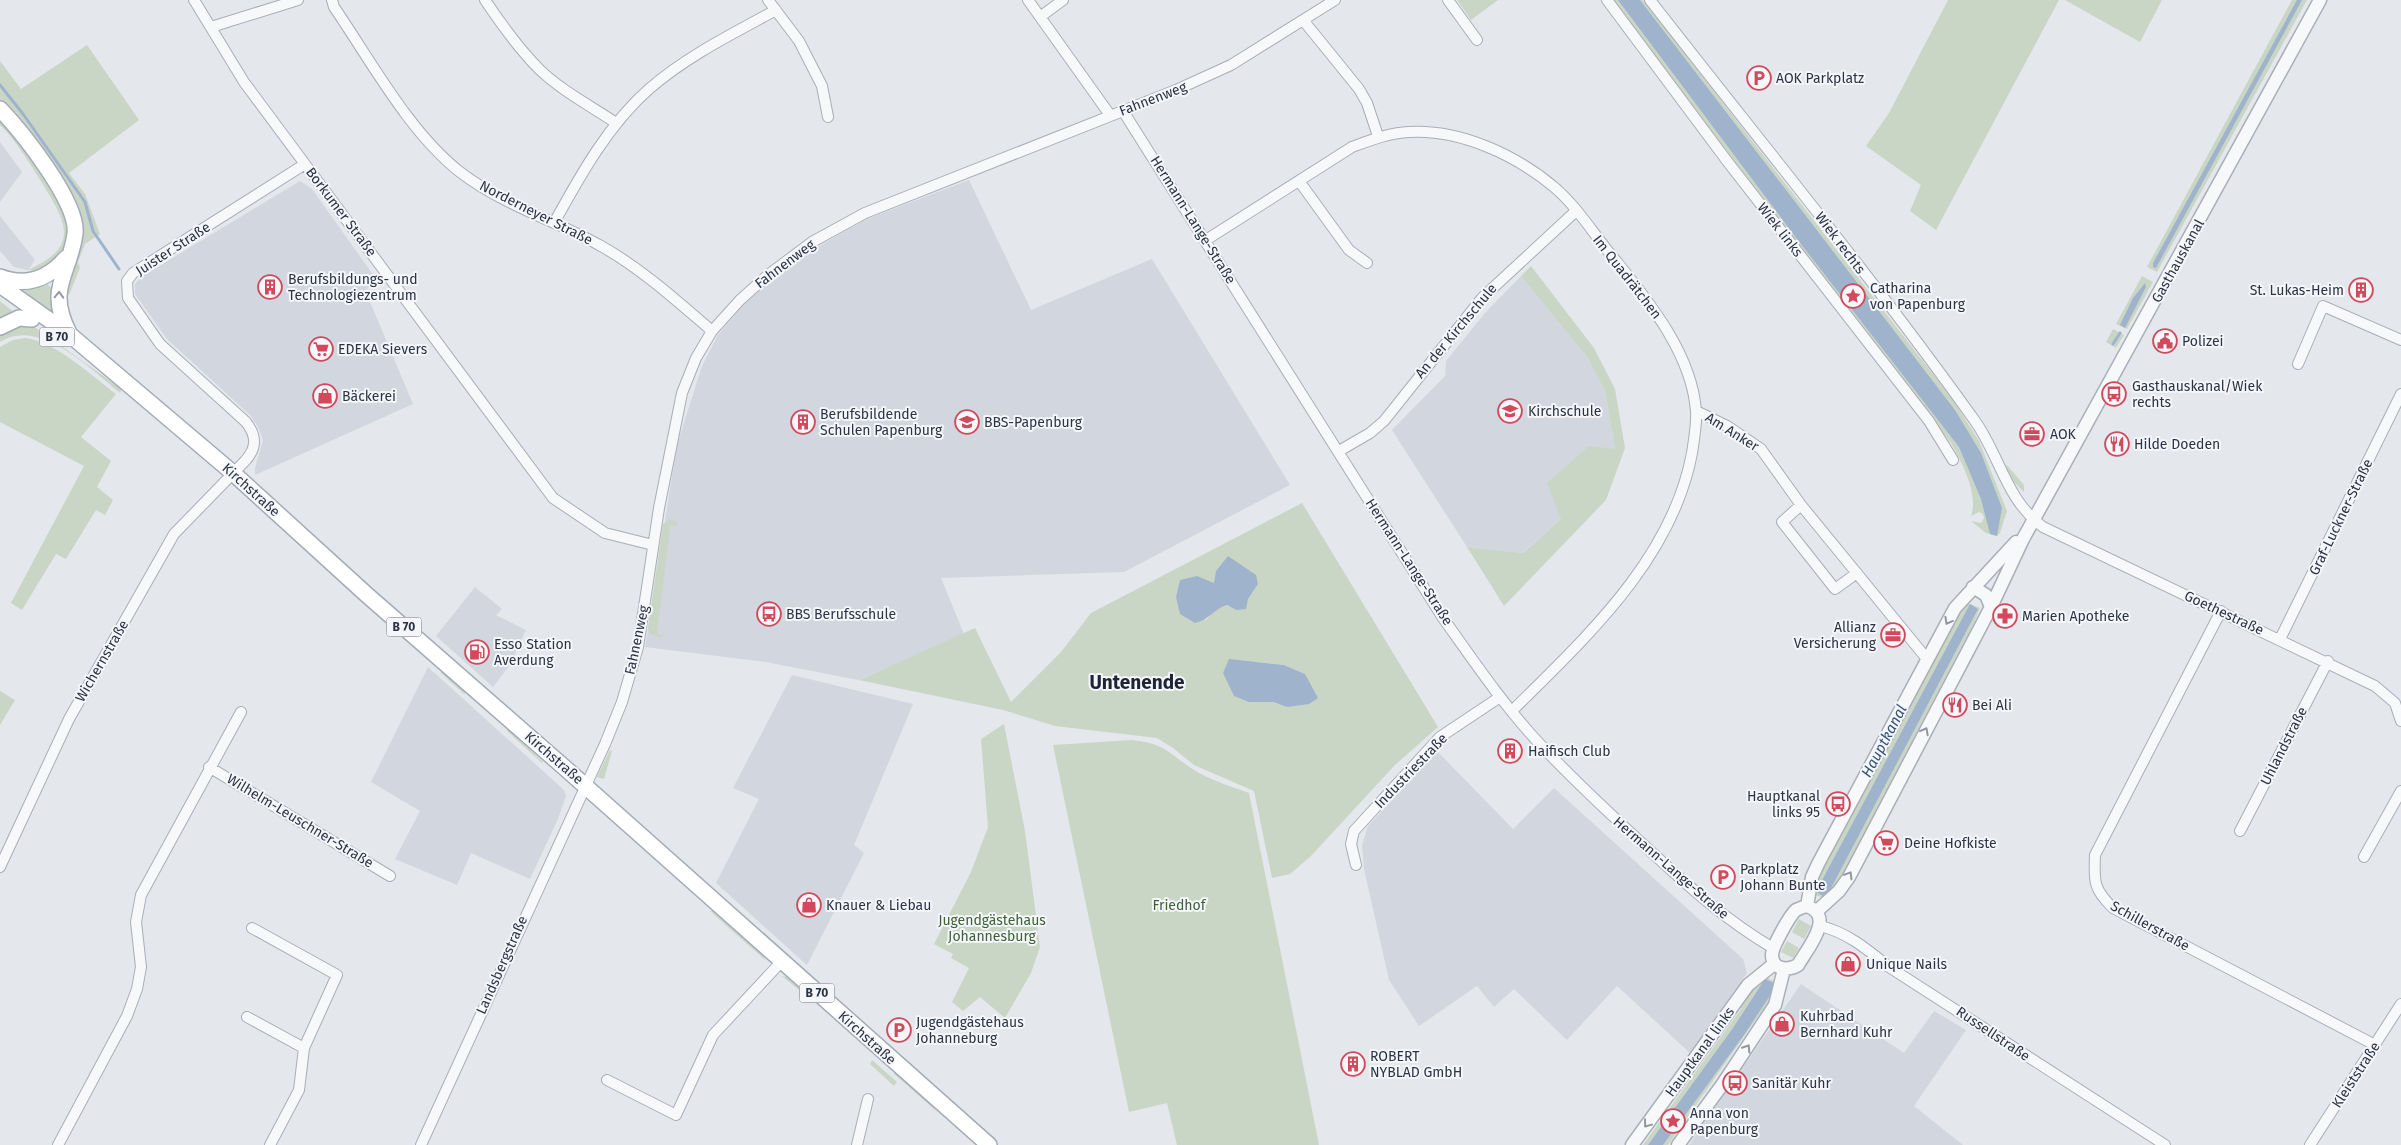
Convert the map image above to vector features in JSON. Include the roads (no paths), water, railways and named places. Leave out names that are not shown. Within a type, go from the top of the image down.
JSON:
[{"type":"main road","points":[[0,109],[12,122],[67,198],[74,214],[75,234],[58,291],[62,319],[69,334]]},
{"type":"main road","points":[[0,277],[13,281],[28,282],[39,280],[56,269],[68,255]]},
{"type":"main road","name":"Kirchstraße","points":[[0,286],[69,334],[233,473],[374,601],[989,1145]]},
{"type":"main road","name":"Kirchstraße","points":[[0,295],[82,355],[116,375]]},
{"type":"main road","points":[[0,327],[19,318],[32,319]]},
{"type":"street","name":"Borkumer Straße","points":[[194,0],[244,82],[553,498],[604,533],[653,545]]},
{"type":"street","points":[[211,27],[298,0]]},
{"type":"street","name":"Norderneyer Straße","points":[[332,0],[334,7],[428,143],[459,172],[491,194],[554,223],[627,262],[712,331]]},
{"type":"street","points":[[485,0],[501,24],[540,70],[564,89],[616,123]]},
{"type":"street","points":[[768,0],[799,41],[822,86],[828,116]]},
{"type":"street","points":[[1028,0],[1110,115]]},
{"type":"street","points":[[1040,17],[1063,0]]},
{"type":"street","name":"Fahnenweg","points":[[584,785],[605,744],[632,671],[671,444],[682,393],[696,358],[712,331],[768,275],[812,242],[864,213],[1110,115],[1159,98],[1231,65],[1335,0]]},
{"type":"street","points":[[1448,0],[1477,40]]},
{"type":"street","name":"Wiek links","points":[[1607,0],[1727,161],[1929,421],[1953,460]]},
{"type":"street","name":"Wiek rechts","points":[[1650,0],[1822,219],[1976,422],[2011,493],[2033,520]]},
{"type":"street","name":"Gasthauskanal","points":[[2033,520],[2161,292],[2320,0]]},
{"type":"street","points":[[554,223],[577,182],[616,123],[649,89],[695,55],[776,10]]},
{"type":"street","points":[[1303,20],[1359,89],[1367,103],[1378,136]]},
{"type":"street","name":"Hermann-Lange-Straße","points":[[1123,111],[1443,618],[1500,697],[1537,741],[1607,811],[1696,893],[1742,929],[1773,948]]},
{"type":"street","name":"Im Quadrätchen","points":[[1206,240],[1352,148],[1378,136],[1410,131],[1446,135],[1501,153],[1527,167],[1555,188],[1576,211],[1653,308],[1675,346],[1689,379],[1696,411],[1692,453],[1677,504],[1650,556],[1618,601],[1589,634],[1512,711]]},
{"type":"street","name":"Juister Straße","points":[[233,473],[252,452],[255,442],[253,430],[160,344],[128,298],[127,282],[133,273],[305,164]]},
{"type":"street","points":[[1299,181],[1349,250],[1368,263]]},
{"type":"street","name":"An der Kirchschule","points":[[1339,451],[1370,433],[1384,421],[1482,298],[1576,211]]},
{"type":"street","points":[[2298,364],[2323,306],[2401,340]]},
{"type":"street","name":"Graf-Luckner-Straße","points":[[2280,640],[2401,394]]},
{"type":"street","name":"Am Anker","points":[[1696,411],[1727,426],[1761,449],[1801,505],[1927,659]]},
{"type":"street","name":"Wichernstraße","points":[[0,867],[68,719],[174,534],[233,473]]},
{"type":"street","points":[[1801,505],[1782,522],[1835,589],[1857,573]]},
{"type":"street","points":[[1820,926],[1821,918],[1812,909],[1812,877],[1818,864],[1955,608],[2007,553],[2033,520]]},
{"type":"street","points":[[1678,1145],[1722,1085],[1775,1005],[1779,966],[1771,956],[1773,948],[1795,911],[1812,909],[1839,891],[1849,877],[1991,607],[2033,520]]},
{"type":"street","name":"Goethestraße","points":[[2033,520],[2280,640],[2328,661],[2375,686],[2398,699],[2401,721]]},
{"type":"street","points":[[1974,587],[1986,595],[1991,607]]},
{"type":"street","name":"Schillerstraße","points":[[2221,611],[2095,855],[2094,882],[2100,896],[2113,908],[2375,1045]]},
{"type":"street","name":"Uhlandstraße","points":[[2240,831],[2328,661]]},
{"type":"street","name":"Industriestraße","points":[[1356,865],[1351,844],[1354,831],[1440,737],[1500,697]]},
{"type":"street","points":[[58,1145],[127,1016],[137,989],[141,967],[136,922],[141,895],[209,766],[241,712]]},
{"type":"street","name":"Wilhelm-Leuschner-Straße","points":[[209,766],[390,876]]},
{"type":"street","name":"Landsbergstraße","points":[[421,1145],[584,785]]},
{"type":"street","points":[[2364,857],[2401,792]]},
{"type":"street","name":"Hauptkanal links","points":[[1632,1145],[1748,985],[1779,966],[1798,965],[1820,926]]},
{"type":"street","name":"Russellstraße","points":[[1820,926],[1840,933],[1862,945],[1889,967],[2165,1145]]},
{"type":"street","points":[[252,928],[337,975],[304,1048],[299,1090],[270,1145]]},
{"type":"street","points":[[607,1080],[676,1114],[713,1035],[782,961]]},
{"type":"street","name":"Kleiststraße","points":[[2310,1145],[2401,1004]]},
{"type":"street","points":[[247,1017],[304,1048]]},
{"type":"street","points":[[857,1145],[868,1099]]},
{"type":"water","points":[[1618,0],[1640,0],[1955,410],[1981,453],[2002,508],[1997,536],[1990,534],[1981,499],[1959,447],[1797,239]]},
{"type":"water","points":[[2297,0],[2302,0],[2156,268],[2153,267],[2153,263]]},
{"type":"water","points":[[2145,283],[2146,287],[2125,328],[2120,325],[2133,298]]},
{"type":"water","points":[[1228,556],[1256,575],[1258,584],[1248,599],[1246,609],[1236,610],[1227,605],[1200,622],[1195,623],[1180,614],[1176,597],[1180,580],[1197,576],[1214,583],[1216,571]]},
{"type":"water","points":[[1970,604],[1978,609],[1829,892],[1823,896],[1818,893],[1820,884]]},
{"type":"water","points":[[1229,659],[1284,665],[1305,674],[1318,698],[1309,704],[1287,707],[1273,702],[1249,702],[1234,696],[1223,673]]},
{"type":"water","points":[[1765,979],[1774,983],[1775,988],[1744,1035],[1663,1145],[1648,1145],[1733,1028]]},
{"type":"waterway","points":[[0,85],[23,114],[85,202],[93,231],[119,269]]},
{"type":"waterway","points":[[2113,344],[2120,333]]},
{"type":"place","name":"AOK Parkplatz","points":[[1759,78]]},
{"type":"place","name":"Berufsbildungs- und Technologiezentrum","points":[[270,287]]},
{"type":"place","name":"St. Lukas-Heim","points":[[2361,290]]},
{"type":"place","name":"Catharina von Papenburg","points":[[1853,296]]},
{"type":"place","name":"Polizei","points":[[2165,341]]},
{"type":"place","name":"EDEKA Sievers","points":[[321,349]]},
{"type":"place","name":"Gasthauskanal/Wiek rechts","points":[[2114,394]]},
{"type":"place","name":"Bäckerei","points":[[325,396]]},
{"type":"place","name":"Kirchschule","points":[[1510,411]]},
{"type":"place","name":"Berufsbildende Schulen Papenburg","points":[[803,422]]},
{"type":"place","name":"BBS-Papenburg","points":[[967,422]]},
{"type":"place","name":"AOK","points":[[2032,434]]},
{"type":"place","name":"Hilde Doeden","points":[[2117,444]]},
{"type":"place","name":"BBS Berufsschule","points":[[769,614]]},
{"type":"place","name":"Marien Apotheke","points":[[2005,616]]},
{"type":"place","name":"Allianz Versicherung","points":[[1893,635]]},
{"type":"place","name":"Esso Station Averdung","points":[[477,652]]},
{"type":"place","name":"Bei Ali","points":[[1955,705]]},
{"type":"place","name":"Haifisch Club","points":[[1510,751]]},
{"type":"place","name":"Hauptkanal links 95","points":[[1838,804]]},
{"type":"place","name":"Deine Hofkiste","points":[[1886,843]]},
{"type":"place","name":"Parkplatz Johann Bunte","points":[[1723,877]]},
{"type":"place","name":"Knauer & Liebau","points":[[809,905]]},
{"type":"place","name":"Unique Nails","points":[[1848,964]]},
{"type":"place","name":"Kuhrbad Bernhard Kuhr","points":[[1782,1024]]},
{"type":"place","name":"Jugendgästehaus Johanneburg","points":[[899,1030]]},
{"type":"place","name":"ROBERT NYBLAD GmbH","points":[[1353,1064]]},
{"type":"place","name":"Sanitär Kuhr","points":[[1735,1083]]},
{"type":"place","name":"Anna von Papenburg","points":[[1673,1121]]},
{"type":"district","name":"Untenende","points":[[1137,682]]},
{"type":"water label","name":"Hauptkanal","points":[[1884,741]]},
{"type":"park label","name":"Friedhof","points":[[1179,905]]},
{"type":"park label","name":"Jugendgästehaus Johannesburg","points":[[992,928]]}]
